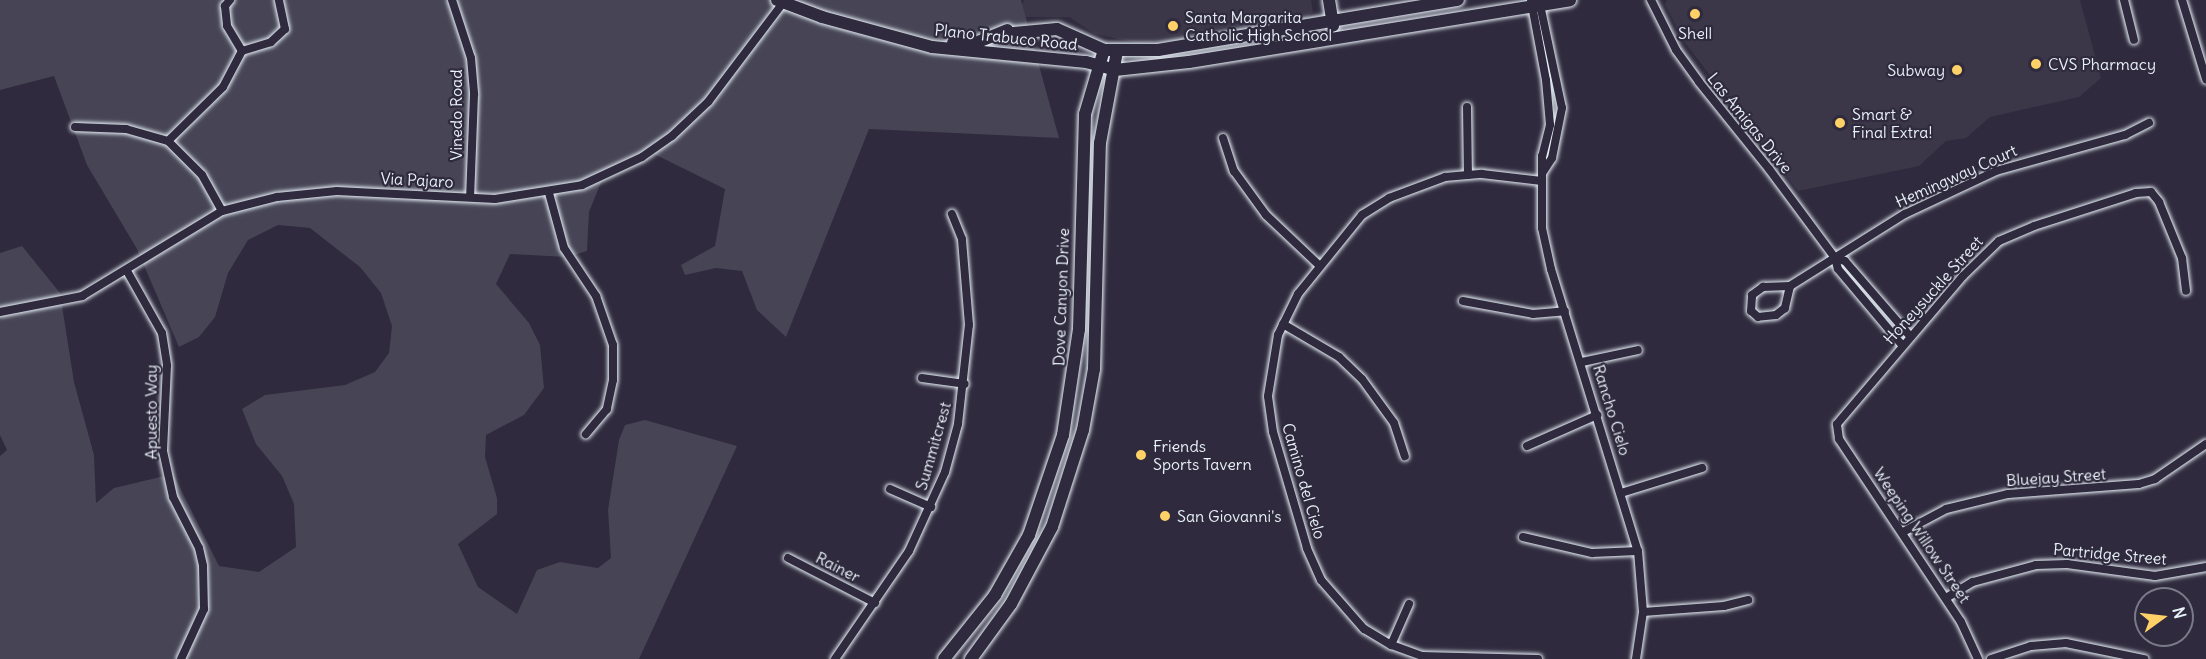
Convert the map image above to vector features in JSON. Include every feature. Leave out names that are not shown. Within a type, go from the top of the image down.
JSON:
[{"type":"street","points":[[230,0],[225,6],[226,26],[242,51]]},
{"type":"street","points":[[168,141],[223,87],[242,51],[271,42],[285,29],[279,0]]},
{"type":"street","name":"Vinedo Road","points":[[452,0],[471,58],[474,95],[470,197]]},
{"type":"street","points":[[1329,0],[1335,36]]},
{"type":"street","points":[[971,659],[1011,604],[1052,527],[1083,430],[1094,369],[1100,142],[1115,70],[1111,50],[1158,50],[1458,0]]},
{"type":"street","name":"Plano Trabuco Road","points":[[780,2],[932,47],[1098,66],[1115,70],[1189,62],[1535,3],[1570,0]]},
{"type":"street","name":"Las Amigas Drive","points":[[1651,0],[1676,50],[1699,82],[1835,258],[1838,269],[1875,316],[1902,345]]},
{"type":"street","points":[[2124,0],[2134,40]]},
{"type":"street","points":[[2182,0],[2206,79]]},
{"type":"street","name":"Via Pajaro","points":[[0,312],[82,296],[127,271],[222,211],[307,192],[470,197],[549,193],[615,172],[672,136],[708,102],[780,2]]},
{"type":"street","name":"Rancho Cielo","points":[[1535,3],[1561,96],[1561,124],[1552,158],[1543,176]]},
{"type":"street","name":"Rancho Cielo","points":[[1535,3],[1550,125],[1542,156],[1542,228],[1638,551],[1643,612],[1636,659]]},
{"type":"street","name":"Plano Trabuco Road","points":[[910,39],[973,44],[1003,34],[1047,29],[1067,32],[1089,46],[1111,50]]},
{"type":"street","name":"Dove Canyon Drive","points":[[944,659],[995,595],[1029,535],[1064,435],[1079,329],[1082,142],[1098,66],[1111,50]]},
{"type":"street","points":[[1548,97],[1561,96]]},
{"type":"street","points":[[1467,107],[1468,175]]},
{"type":"street","name":"Hemingway Court","points":[[1790,286],[1785,308],[1776,315],[1758,317],[1751,311],[1752,296],[1763,287],[1790,286],[1887,223],[1996,171],[2125,135],[2149,123]]},
{"type":"street","points":[[1550,125],[1561,124]]},
{"type":"street","points":[[75,127],[126,129],[168,141],[202,175],[222,211]]},
{"type":"street","points":[[1223,138],[1234,171],[1266,215],[1320,266]]},
{"type":"street","name":"Camino del Cielo","points":[[1538,659],[1442,658],[1390,645],[1364,629],[1338,603],[1320,580],[1307,548],[1269,414],[1270,370],[1283,324],[1298,294],[1362,215],[1389,198],[1434,179],[1468,175],[1543,176]]},
{"type":"street","name":"Honeysuckle Street","points":[[1836,430],[1840,419],[1902,345],[1999,241],[2124,196],[2151,192],[2159,202],[2182,258],[2186,291]]},
{"type":"street","points":[[549,193],[559,238],[596,296],[613,345],[613,380],[607,409],[586,434]]},
{"type":"street","name":"Summitcrest","points":[[835,659],[909,551],[945,472],[965,384],[969,325],[962,239],[952,214]]},
{"type":"street","name":"Las Amigas Drive","points":[[1835,258],[1845,261],[1883,308],[1910,336]]},
{"type":"street","name":"Apuesto Way","points":[[127,271],[162,333],[167,366],[163,451],[173,497],[199,548],[203,566],[204,609],[181,659]]},
{"type":"street","points":[[1463,301],[1533,314],[1565,311]]},
{"type":"street","points":[[1875,316],[1883,308]]},
{"type":"street","points":[[1283,324],[1338,357],[1362,379],[1394,423],[1405,456]]},
{"type":"street","points":[[1582,362],[1638,350]]},
{"type":"street","points":[[922,378],[965,384]]},
{"type":"street","points":[[1527,446],[1597,415]]},
{"type":"street","name":"Weeping Willow Street","points":[[1836,430],[1946,598],[1978,659]]},
{"type":"street","name":"Bluejay Street","points":[[1903,532],[1946,509],[2008,494],[2139,484],[2156,479],[2206,444]]},
{"type":"street","points":[[1621,493],[1702,468]]},
{"type":"street","points":[[890,489],[931,507]]},
{"type":"street","points":[[1523,537],[1592,553],[1638,551]]},
{"type":"street","name":"Rainer","points":[[788,558],[875,603]]},
{"type":"street","name":"Partridge Street","points":[[1946,598],[1973,582],[2036,565],[2067,564],[2155,576],[2206,567]]},
{"type":"street","points":[[1643,612],[1724,606],[1748,600]]},
{"type":"street","points":[[1390,645],[1408,604]]},
{"type":"street","points":[[1990,659],[2031,646],[2066,643],[2144,659]]},
{"type":"shaded area","points":[[0,0],[1021,0],[1059,138],[869,129],[786,337],[757,310],[742,271],[716,268],[685,275],[681,265],[715,246],[725,189],[648,151],[602,180],[589,212],[587,251],[567,257],[510,254],[496,284],[529,323],[540,345],[544,388],[524,415],[486,435],[485,457],[497,498],[497,514],[458,544],[478,587],[517,614],[537,570],[560,562],[598,568],[611,558],[608,510],[619,440],[625,425],[645,420],[737,446],[639,659],[0,659],[0,456],[7,450],[0,435],[0,253],[22,246],[60,293],[74,382],[94,455],[96,503],[114,488],[173,474],[219,566],[259,572],[296,547],[294,504],[282,476],[256,444],[242,409],[265,395],[345,385],[375,372],[389,353],[392,326],[381,293],[360,267],[310,228],[278,225],[248,240],[228,273],[215,317],[199,337],[179,347],[137,249],[87,165],[54,76],[0,90]]},
{"type":"shaded area","name":"Santa Margarita Catholic High School","points":[[1024,0],[1311,0],[1313,12],[1306,18],[1183,40],[1138,43],[1095,34],[1069,17],[1024,17],[1020,9]]},
{"type":"shaded area","points":[[1667,0],[2080,0],[2101,78],[2079,97],[1990,117],[1966,138],[1946,141],[1919,166],[1798,191],[1683,40],[1665,4]]},
{"type":"place","name":"Shell","points":[[1695,14]]},
{"type":"place","name":"Santa Margarita Catholic High School","points":[[1173,26]]},
{"type":"place","name":"CVS Pharmacy","points":[[2036,64]]},
{"type":"place","name":"Subway","points":[[1957,70]]},
{"type":"place","name":"Smart & Final Extra!","points":[[1840,123]]},
{"type":"place","name":"Friends Sports Tavern","points":[[1141,455]]},
{"type":"place","name":"San Giovanni's","points":[[1165,516]]}]
